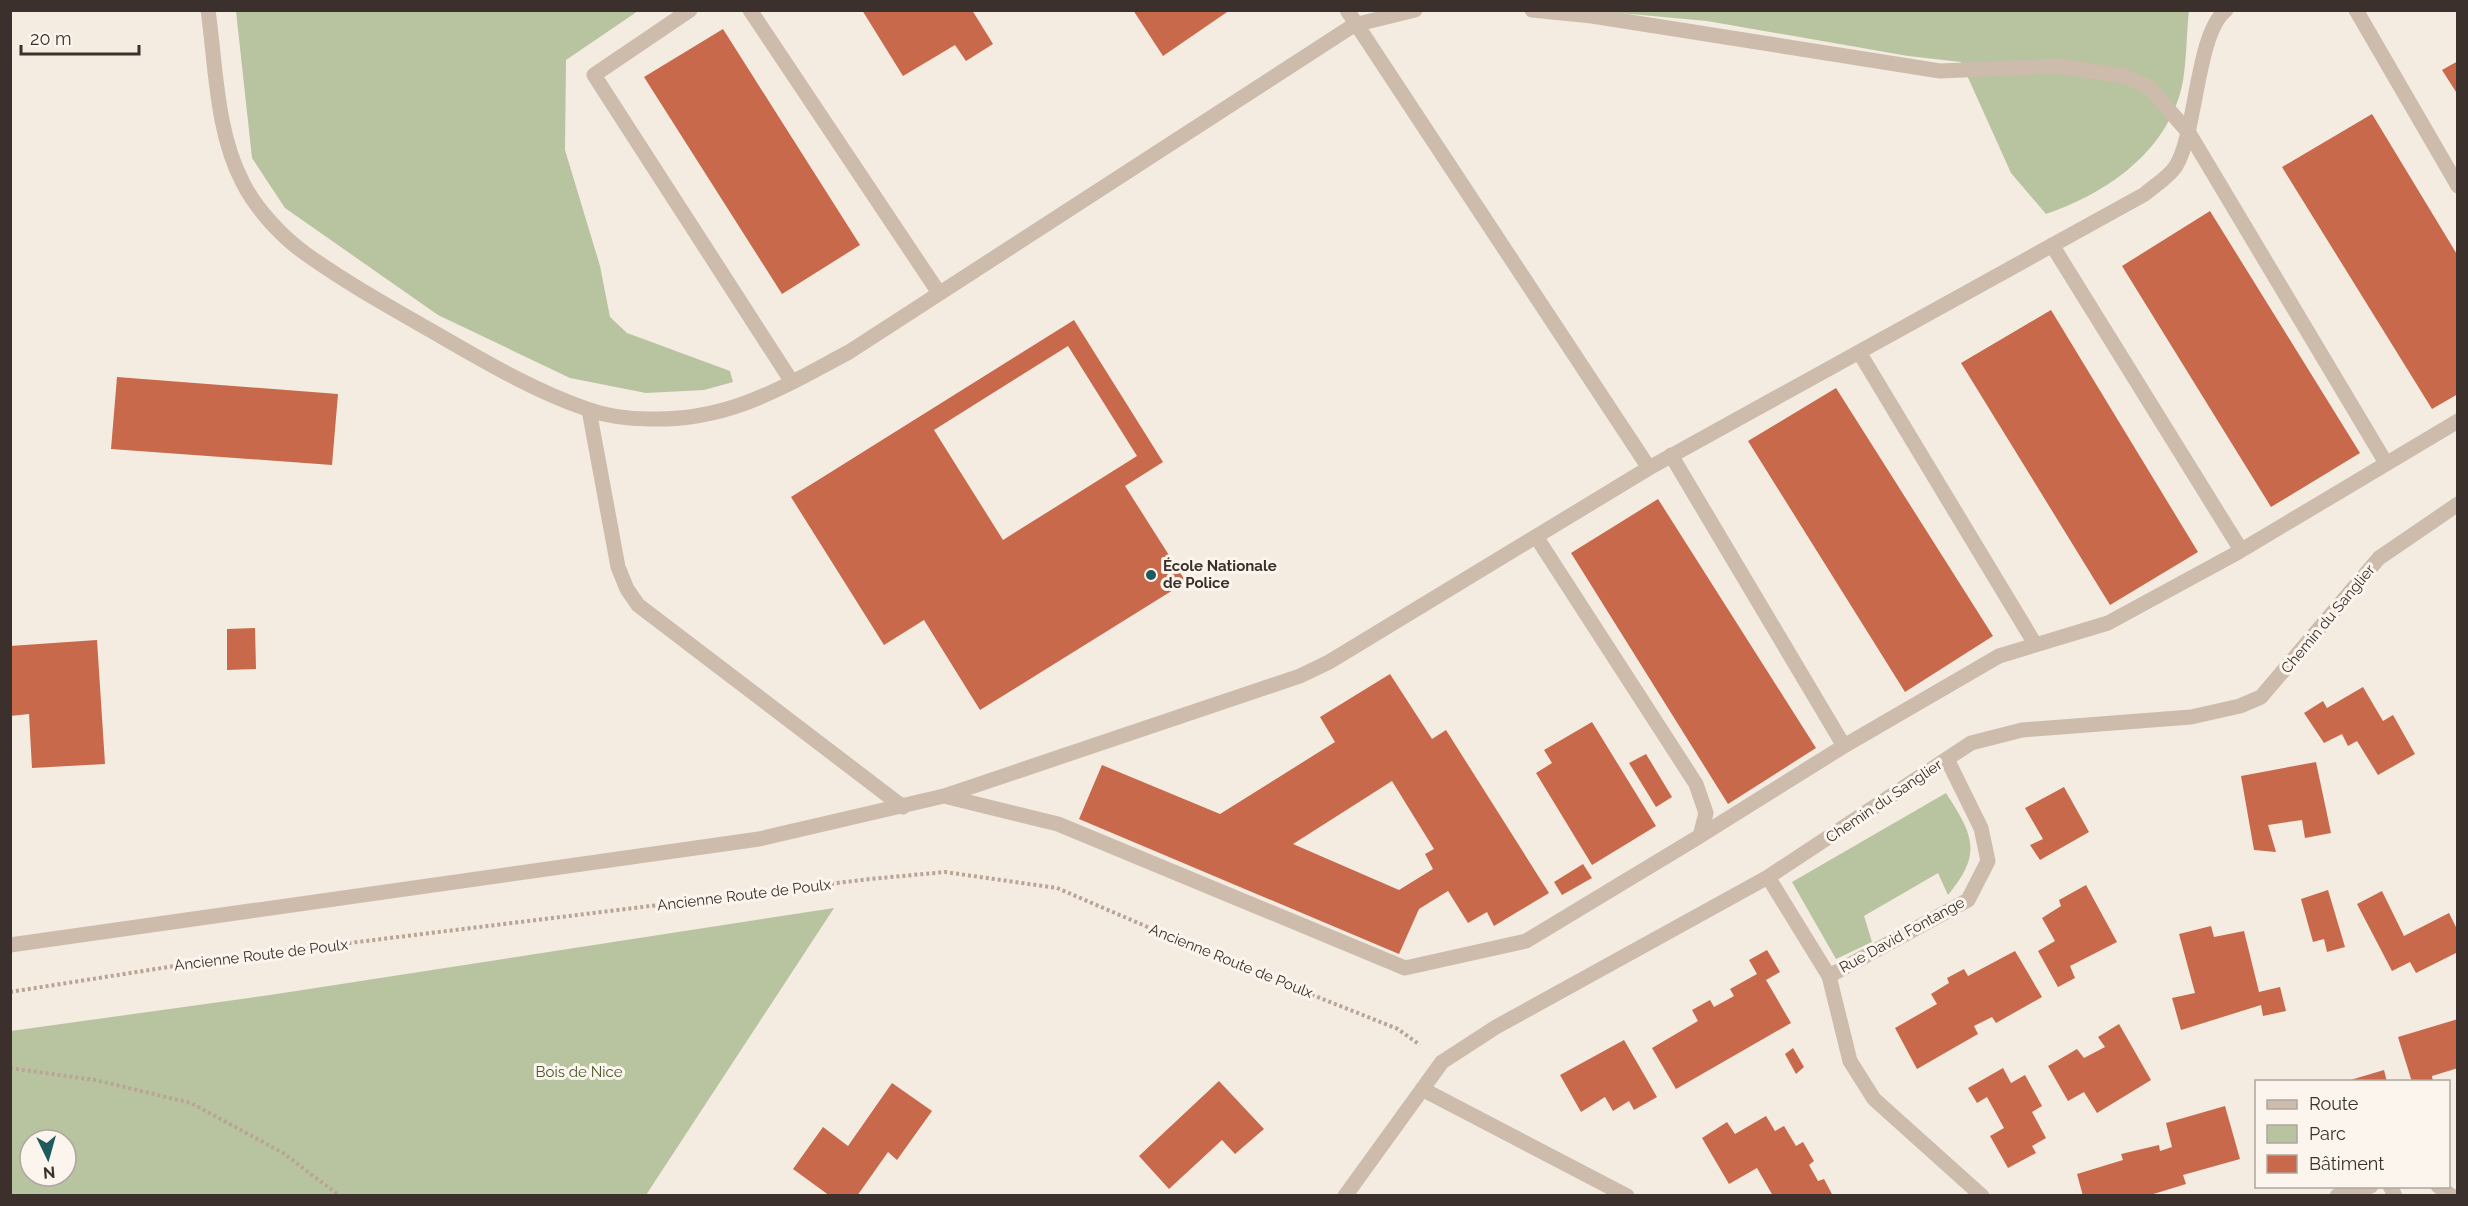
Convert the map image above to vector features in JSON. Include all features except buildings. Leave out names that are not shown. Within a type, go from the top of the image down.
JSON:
[{"type":"street","points":[[208,10],[224,127],[232,159],[254,201],[279,229],[305,253],[378,300],[505,373],[589,410],[651,419],[708,415],[756,401],[849,352],[1351,17],[1415,10]]},
{"type":"street","points":[[690,10],[594,75],[792,382]]},
{"type":"street","points":[[750,10],[939,292]]},
{"type":"street","points":[[1532,10],[1592,16],[1940,71],[2058,66],[2124,76],[2149,87],[2189,133],[2386,463]]},
{"type":"street","points":[[10,945],[759,839],[944,796],[1300,676],[1329,662],[1649,468],[2145,194],[2174,169],[2189,133],[2193,97],[2209,45],[2226,10]]},
{"type":"street","points":[[2356,10],[2457,186]]},
{"type":"street","points":[[1351,17],[1649,468]]},
{"type":"street","points":[[2052,245],[2241,550]]},
{"type":"street","points":[[1859,352],[2034,644]]},
{"type":"street","points":[[589,410],[618,567],[627,589],[638,605],[903,807]]},
{"type":"street","points":[[944,796],[1058,824],[1405,968],[1526,941],[1844,746],[2000,657],[2034,644],[2108,623],[2241,550],[2457,421]]},
{"type":"street","points":[[1671,456],[1844,746]]},
{"type":"street","name":"Chemin du Sanglier","points":[[1345,1196],[1442,1062],[1496,1027],[1768,878],[1971,742],[2022,730],[2191,717],[2241,706],[2261,698],[2379,558],[2457,504]]},
{"type":"street","points":[[1537,538],[1696,784],[1707,813],[1700,836]]},
{"type":"street","name":"Rue David Fontange","points":[[1829,976],[1968,900],[1988,861],[1981,828],[1947,759]]},
{"type":"street","name":"Rue David Fontange","points":[[1768,878],[1829,976],[1850,1061],[1874,1099],[1982,1196]]},
{"type":"street","points":[[1422,1089],[1627,1196]]},
{"type":"street","points":[[2337,1196],[2364,1188]]},
{"type":"path","name":"Ancienne Route de Poulx","points":[[10,992],[219,959],[870,879],[945,873],[1057,888],[1222,959],[1398,1029],[1442,1062]]},
{"type":"path","points":[[10,1068],[95,1080],[191,1103],[283,1153],[340,1196]]},
{"type":"green space","points":[[236,11],[638,11],[566,60],[565,150],[600,266],[610,317],[627,333],[730,371],[733,382],[704,390],[646,393],[570,378],[438,315],[285,208],[252,158]]},
{"type":"green space","points":[[1597,11],[2189,11],[2182,88],[2170,118],[2158,138],[2126,171],[2108,184],[2088,196],[2046,214],[2011,173],[1961,62],[1908,56],[1707,21]]},
{"type":"green space","points":[[1946,793],[1963,821],[1970,844],[1970,855],[1959,880],[1948,895],[1938,873],[1864,916],[1872,942],[1836,959],[1792,882]]},
{"type":"green space","name":"Bois de Nice","points":[[834,908],[646,1195],[11,1195],[11,1031],[270,995]]},
{"type":"place","name":"École Nationale de Police","points":[[1151,575]]}]
